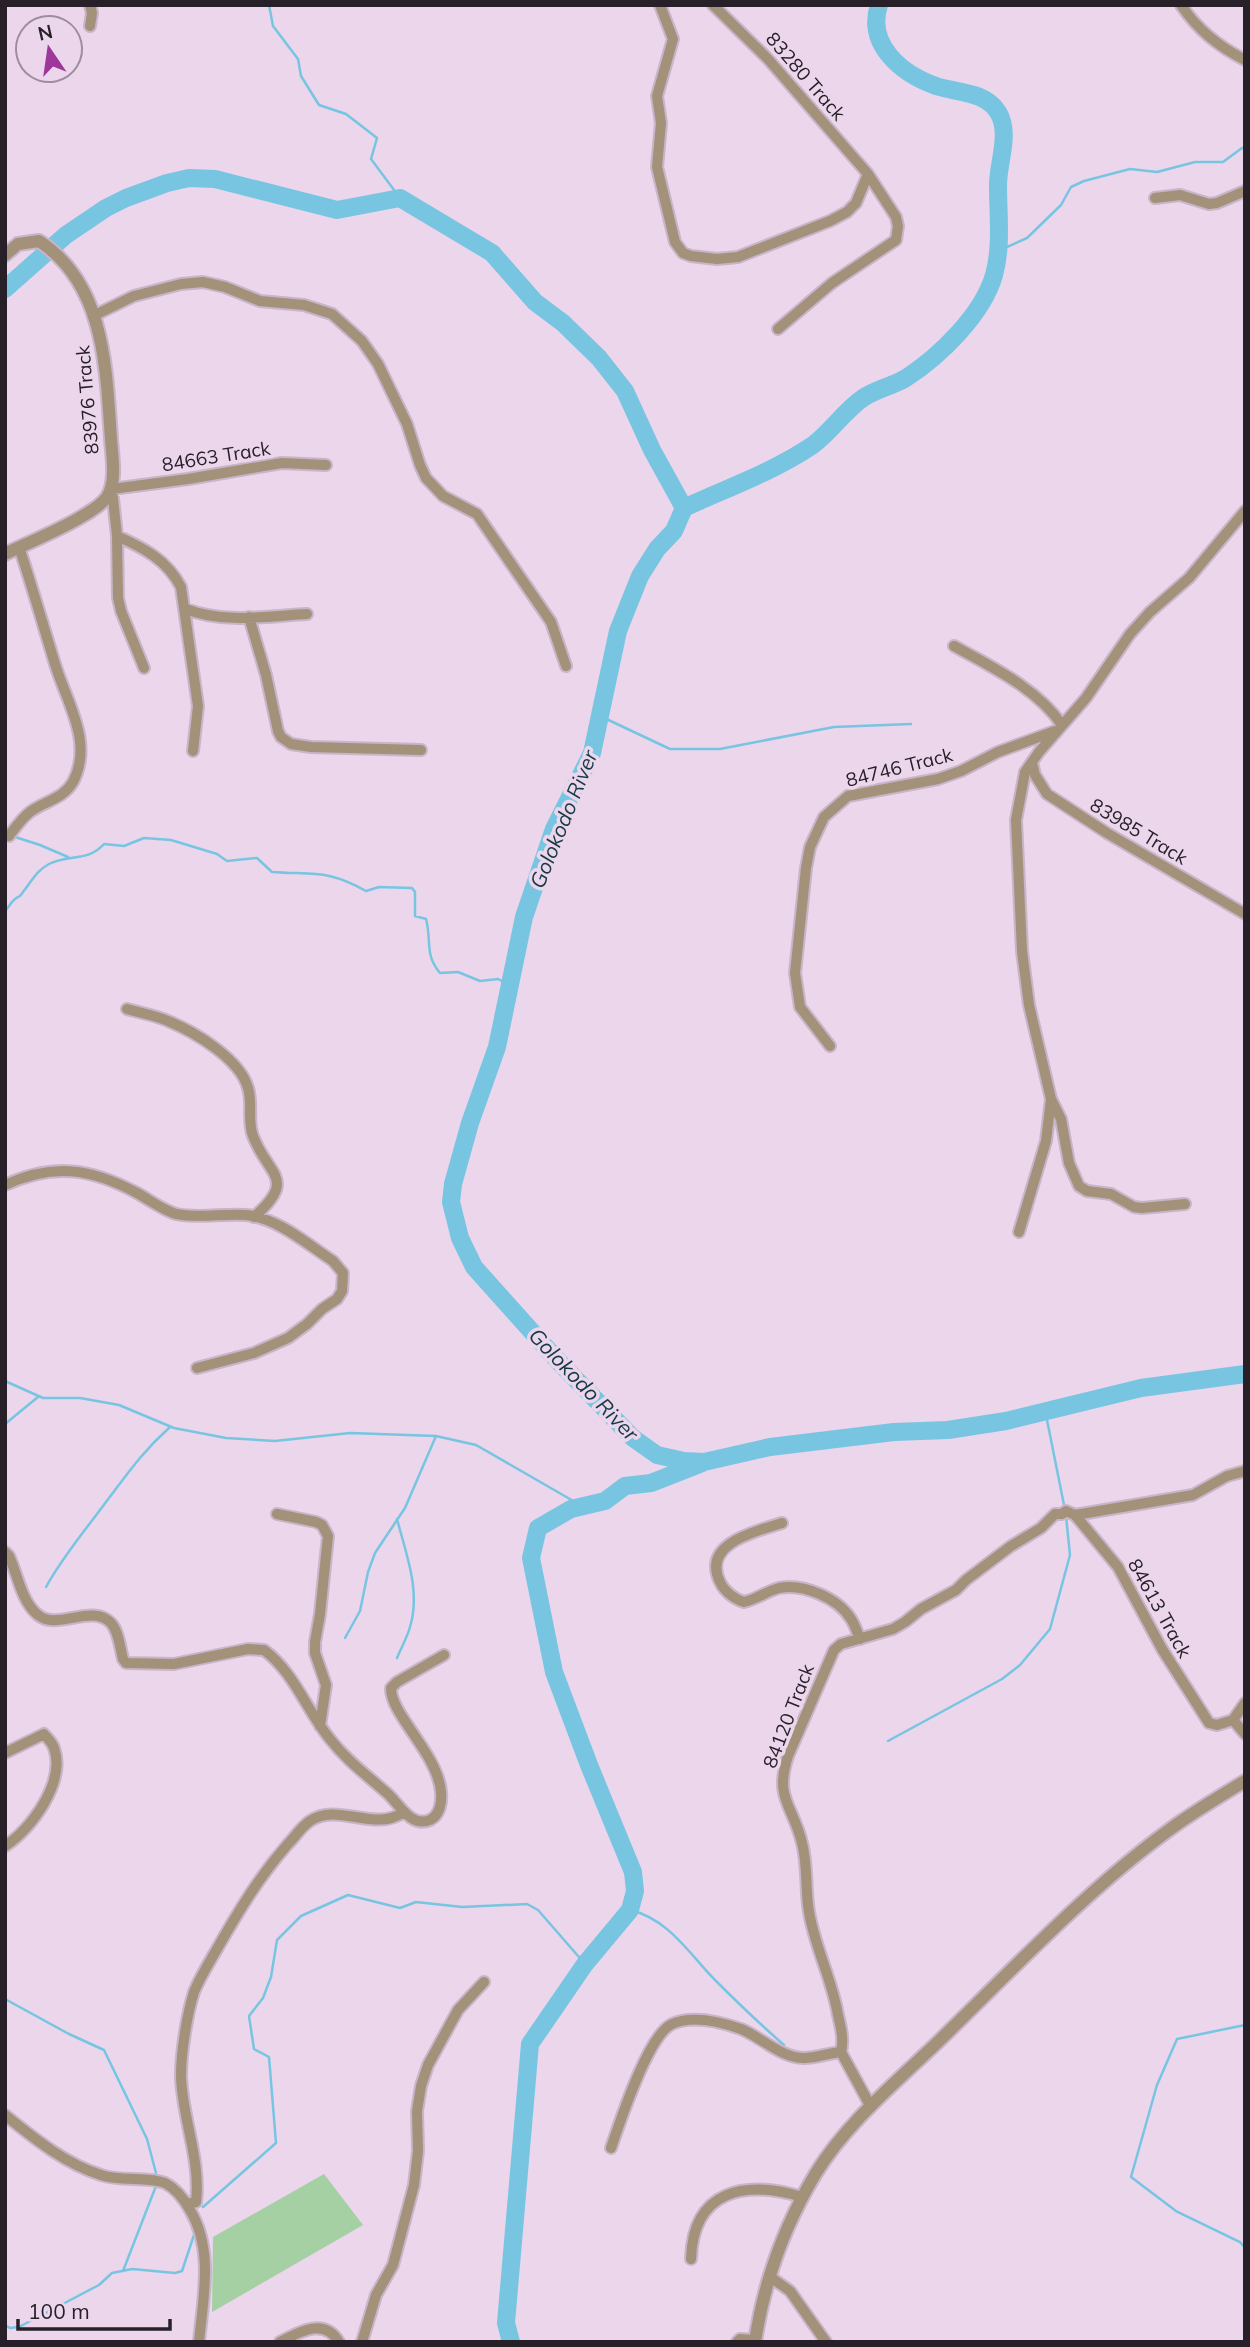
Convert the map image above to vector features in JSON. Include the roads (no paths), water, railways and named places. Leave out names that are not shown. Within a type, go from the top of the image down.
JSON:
[{"type":"street","points":[[90,5],[90,26]]},
{"type":"street","points":[[660,5],[673,38],[657,96],[662,123],[657,167],[676,242],[683,253],[717,259],[738,257],[830,221],[847,212],[856,203],[869,174]]},
{"type":"street","name":"83280 Track","points":[[713,5],[768,59],[781,77],[869,174],[896,217],[898,226],[896,240],[832,283],[778,329]]},
{"type":"street","points":[[1181,5],[1207,37],[1245,60]]},
{"type":"street","points":[[1154,198],[1180,195],[1209,204],[1245,191]]},
{"type":"street","name":"83976 Track","points":[[5,255],[18,244],[39,241],[71,270],[85,292],[100,334],[108,396],[112,489]]},
{"type":"street","points":[[95,315],[124,300],[154,290],[203,282],[260,300],[319,308],[332,314],[362,341],[378,365],[412,438],[426,478],[443,496],[477,514],[551,622],[566,666]]},
{"type":"street","name":"84663 Track","points":[[112,489],[282,463],[326,465]]},
{"type":"street","points":[[112,489],[117,536],[118,598],[144,668]]},
{"type":"street","points":[[5,554],[79,518],[102,502],[112,489]]},
{"type":"street","points":[[1185,1204],[1155,1208],[1134,1207],[1111,1194],[1087,1191],[1079,1186],[1069,1163],[1061,1119],[1051,1099],[1029,1005],[1022,951],[1016,820],[1025,772],[1032,762],[1086,698],[1129,634],[1189,578],[1245,511]]},
{"type":"street","points":[[117,536],[160,559],[174,573],[181,587],[198,706],[193,751]]},
{"type":"street","points":[[9,836],[30,812],[63,795],[73,782],[78,766],[80,742],[70,699],[56,668],[19,547]]},
{"type":"street","points":[[186,609],[209,616],[307,614]]},
{"type":"street","points":[[249,617],[266,675],[278,731],[285,741],[295,746],[421,750]]},
{"type":"street","points":[[954,646],[1044,702],[1060,727]]},
{"type":"street","name":"84746 Track","points":[[830,1046],[800,1007],[795,973],[808,858],[813,838],[824,817],[848,796],[938,779],[1060,727]]},
{"type":"street","name":"83985 Track","points":[[1032,762],[1035,775],[1047,794],[1107,833],[1245,914]]},
{"type":"street","points":[[127,1009],[168,1020],[193,1033],[215,1047],[244,1077],[250,1097],[250,1130],[259,1150],[277,1176],[278,1183],[269,1203],[254,1217]]},
{"type":"street","points":[[1019,1232],[1046,1141],[1051,1099]]},
{"type":"street","points":[[5,1185],[38,1172],[63,1170],[98,1176],[137,1193],[166,1210],[186,1216],[254,1217],[282,1228],[333,1261],[343,1273],[342,1291],[337,1299],[288,1338],[254,1353],[197,1368]]},
{"type":"street","name":"84120 Track","points":[[871,2107],[841,2052],[843,2043],[836,1999],[815,1940],[808,1910],[803,1843],[782,1790],[783,1773],[802,1720],[834,1650],[841,1644],[893,1629],[921,1609],[956,1590],[1011,1546],[1041,1528],[1055,1514],[1066,1511],[1075,1515],[1193,1495],[1227,1476],[1245,1471]]},
{"type":"street","points":[[277,1514],[316,1522],[322,1525],[328,1536],[315,1642],[315,1653],[326,1690],[320,1726]]},
{"type":"street","name":"84613 Track","points":[[1075,1515],[1118,1567],[1161,1649],[1209,1723],[1224,1724],[1233,1720]]},
{"type":"street","points":[[782,1523],[739,1538],[723,1549],[719,1556],[717,1573],[723,1587],[744,1602],[776,1588],[785,1587],[800,1588],[818,1594],[839,1606],[851,1619],[860,1639]]},
{"type":"street","points":[[5,1552],[27,1602],[38,1616],[54,1620],[73,1616],[104,1619],[113,1626],[126,1663],[174,1664],[248,1649],[264,1650],[284,1669],[320,1726],[354,1766],[387,1794],[402,1813],[419,1820],[431,1819],[439,1810],[441,1791],[437,1772],[396,1704],[391,1688],[444,1655]]},
{"type":"street","points":[[1245,1703],[1233,1720],[1245,1734]]},
{"type":"street","points":[[5,1753],[44,1734],[54,1747],[56,1770],[47,1799],[35,1816],[5,1846]]},
{"type":"street","points":[[737,2342],[740,2339],[755,2341],[769,2276],[779,2245],[817,2171],[841,2140],[871,2107],[1111,1877],[1169,1829],[1245,1781]]},
{"type":"street","points":[[187,2204],[196,2202],[197,2191],[195,2161],[182,2100],[181,2072],[193,1994],[200,1979],[239,1909],[268,1867],[307,1824],[328,1815],[385,1820],[402,1813]]},
{"type":"street","points":[[362,2342],[376,2295],[393,2265],[414,2185],[418,2151],[417,2111],[428,2065],[458,2010],[484,1982]]},
{"type":"street","points":[[611,2148],[640,2072],[657,2040],[667,2027],[673,2024],[693,2020],[724,2024],[742,2029],[800,2058],[841,2052]]},
{"type":"street","points":[[5,2115],[60,2157],[81,2168],[104,2176],[166,2184],[181,2196],[201,2233],[205,2256],[199,2342]]},
{"type":"street","points":[[691,2259],[691,2247],[701,2217],[715,2201],[729,2194],[760,2188],[802,2197]]},
{"type":"street","points":[[769,2276],[790,2291],[826,2342]]},
{"type":"street","points":[[280,2342],[316,2328],[328,2330],[339,2342]]},
{"type":"waterway","points":[[269,5],[273,26],[298,59],[301,76],[319,105],[346,114],[377,138],[371,159],[400,198]]},
{"type":"waterway","points":[[684,508],[798,455],[826,434],[863,398],[919,369],[959,333],[980,304],[994,275],[998,253],[998,185],[1004,138],[1002,120],[986,100],[923,81],[900,66],[882,45],[876,19],[879,5]]},
{"type":"waterway","points":[[998,251],[1027,238],[1061,205],[1071,187],[1084,181],[1130,169],[1157,172],[1195,162],[1223,162],[1242,148],[1245,149]]},
{"type":"waterway","name":"Golokodo River","points":[[5,289],[66,235],[106,208],[167,183],[189,178],[215,179],[337,210],[400,198],[492,253],[535,302],[563,323],[599,358],[625,391],[652,450],[684,508],[674,531],[657,549],[640,576],[618,631],[592,753],[554,829],[524,917],[497,1047],[470,1123],[453,1184],[451,1202],[460,1238],[474,1267],[559,1362],[633,1438],[657,1455],[704,1462],[770,1447],[894,1432],[948,1430],[1006,1421],[1141,1388],[1245,1374]]},
{"type":"waterway","points":[[600,716],[670,749],[720,749],[834,727],[911,724]]},
{"type":"waterway","points":[[12,836],[68,857]]},
{"type":"waterway","points":[[5,911],[37,873],[56,861],[85,856],[104,844],[124,846],[144,838],[171,840],[217,854],[227,861],[257,858],[272,872],[330,876],[366,891],[379,887],[412,888],[415,892],[415,916],[426,919],[430,953],[440,973],[458,972],[480,981],[498,979],[510,985]]},
{"type":"waterway","points":[[5,1381],[43,1398],[80,1398],[119,1405],[174,1428],[226,1438],[275,1441],[350,1433],[436,1436],[476,1445],[582,1506]]},
{"type":"waterway","points":[[5,1424],[38,1397]]},
{"type":"waterway","points":[[1045,1410],[1065,1510]]},
{"type":"waterway","points":[[46,1587],[127,1475],[170,1427]]},
{"type":"waterway","points":[[345,1638],[360,1611],[375,1553],[405,1508],[436,1436]]},
{"type":"waterway","points":[[511,2342],[506,2323],[530,2044],[585,1964],[630,1910],[635,1891],[633,1872],[554,1672],[531,1558],[538,1528],[571,1509],[605,1501],[625,1486],[651,1483],[702,1463]]},
{"type":"waterway","points":[[888,1741],[1002,1679],[1020,1665],[1050,1629],[1070,1555],[1066,1516]]},
{"type":"waterway","points":[[397,1519],[411,1573],[414,1600],[410,1627],[397,1658]]},
{"type":"waterway","points":[[203,2207],[276,2143],[269,2057],[254,2049],[249,2016],[263,1998],[271,1977],[277,1940],[301,1916],[348,1895],[400,1908],[416,1902],[462,1907],[527,1904],[538,1910],[585,1964]]},
{"type":"waterway","points":[[630,1910],[656,1921],[678,1939],[706,1971],[784,2045]]},
{"type":"waterway","points":[[5,1999],[104,2050],[147,2139],[156,2173]]},
{"type":"waterway","points":[[1245,2025],[1177,2039],[1157,2085],[1131,2177],[1176,2211],[1240,2242],[1245,2248]]},
{"type":"waterway","points":[[123,2271],[156,2186]]},
{"type":"waterway","points":[[5,2325],[10,2328],[19,2327],[99,2285],[112,2273],[132,2269],[175,2273],[182,2271],[195,2232]]}]
